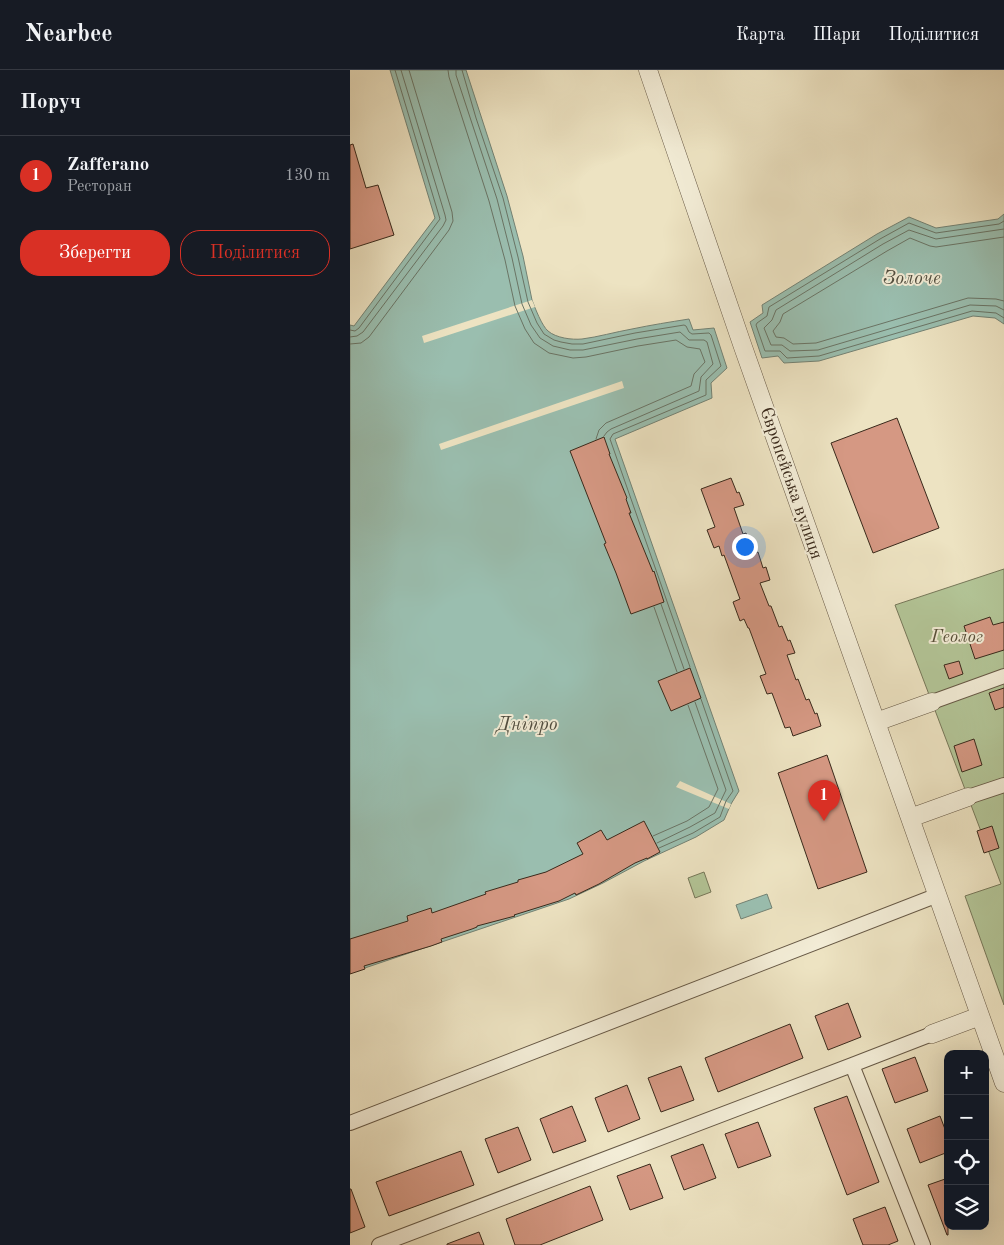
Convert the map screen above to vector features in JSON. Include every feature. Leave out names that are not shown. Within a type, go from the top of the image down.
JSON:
[{"type":"street","name":"Європейська вулиця","points":[[648,70],[743,347],[1004,1083]]},
{"type":"street","points":[[876,722],[1004,676]]},
{"type":"street","points":[[910,818],[1004,785]]},
{"type":"street","points":[[350,1123],[938,895]]},
{"type":"street","points":[[379,1245],[980,1016]]},
{"type":"street","points":[[852,1065],[923,1245]]},
{"type":"green space","name":"Геолог","points":[[1004,569],[1004,1005],[965,896],[1001,884],[895,605]]},
{"type":"green space","points":[[704,872],[711,892],[695,898],[688,878]]},
{"type":"water","name":"Дніпро","points":[[390,70],[466,70],[507,196],[523,256],[532,300],[541,321],[548,331],[564,338],[582,339],[689,319],[693,330],[714,328],[727,368],[711,383],[712,398],[615,439],[739,791],[724,820],[696,837],[569,899],[350,973],[350,325],[354,326],[435,218]]},
{"type":"water","name":"Золоче","points":[[1004,214],[1004,324],[995,318],[973,316],[819,361],[784,363],[778,356],[762,358],[750,322],[763,313],[762,305],[877,234],[909,217],[936,228],[998,219]]},
{"type":"water","points":[[767,894],[772,908],[741,919],[736,905]]},
{"type":"pier","points":[[532,300],[535,307],[424,343],[422,336]]},
{"type":"pier","points":[[622,381],[624,388],[441,450],[439,444]]},
{"type":"pier","points":[[680,781],[731,804],[729,809],[676,787]]},
{"type":"building","points":[[353,144],[366,188],[378,185],[394,235],[350,249],[350,145]]},
{"type":"building","points":[[897,418],[939,528],[873,553],[831,443]]},
{"type":"building","points":[[604,437],[627,498],[631,513],[629,513],[654,571],[664,602],[631,614],[570,451]]},
{"type":"building","points":[[731,478],[744,505],[734,508],[743,534],[746,533],[753,554],[758,552],[763,568],[766,567],[770,580],[760,583],[779,627],[782,626],[788,641],[790,640],[795,653],[787,655],[796,680],[798,679],[806,700],[809,699],[815,714],[817,713],[821,726],[793,736],[790,727],[785,728],[772,693],[767,694],[760,676],[766,674],[749,628],[744,619],[740,621],[733,602],[740,599],[724,555],[722,556],[719,546],[714,548],[707,530],[715,527],[701,489]]},
{"type":"building","points":[[990,617],[993,625],[1004,622],[1004,650],[975,659],[964,626]]},
{"type":"building","points":[[959,661],[963,674],[949,679],[944,665]]},
{"type":"building","points":[[690,668],[701,698],[671,711],[658,681]]},
{"type":"building","points":[[1004,688],[1004,707],[995,710],[989,693]]},
{"type":"building","points":[[974,739],[982,765],[962,772],[954,746]]},
{"type":"building","points":[[827,755],[867,872],[818,889],[778,773]]},
{"type":"building","points":[[644,821],[660,852],[635,863],[599,884],[559,901],[441,939],[442,942],[431,946],[364,966],[365,969],[350,974],[350,939],[408,921],[407,916],[431,908],[432,913],[486,894],[485,892],[518,882],[518,880],[546,872],[583,854],[577,843],[601,830],[607,840]]},
{"type":"building","points":[[992,826],[999,848],[984,853],[977,831]]},
{"type":"building","points":[[848,1003],[861,1037],[828,1050],[815,1016]]},
{"type":"building","points":[[790,1024],[803,1058],[718,1092],[705,1058]]},
{"type":"building","points":[[915,1057],[928,1091],[895,1103],[882,1069]]},
{"type":"building","points":[[681,1066],[694,1100],[661,1112],[648,1078]]},
{"type":"building","points":[[627,1085],[640,1119],[608,1132],[595,1098]]},
{"type":"building","points":[[847,1096],[879,1182],[847,1195],[814,1108]]},
{"type":"building","points":[[572,1106],[586,1141],[553,1153],[540,1119]]},
{"type":"building","points":[[940,1116],[944,1126],[944,1154],[920,1163],[907,1129]]},
{"type":"building","points":[[758,1122],[771,1156],[738,1168],[725,1134]]},
{"type":"building","points":[[518,1127],[531,1160],[498,1173],[485,1139]]},
{"type":"building","points":[[703,1144],[716,1178],[684,1190],[671,1156]]},
{"type":"building","points":[[461,1151],[474,1185],[389,1216],[376,1182]]},
{"type":"building","points":[[650,1164],[663,1198],[630,1210],[617,1176]]},
{"type":"building","points":[[944,1179],[944,1227],[928,1185]]},
{"type":"building","points":[[590,1186],[603,1220],[540,1245],[515,1245],[506,1219]]},
{"type":"building","points":[[350,1189],[365,1227],[350,1233]]},
{"type":"building","points":[[885,1207],[898,1241],[888,1245],[863,1245],[853,1219]]},
{"type":"building","points":[[479,1232],[484,1245],[447,1245],[447,1244]]},
{"type":"place","name":"Zafferano","points":[[824,821]]}]
